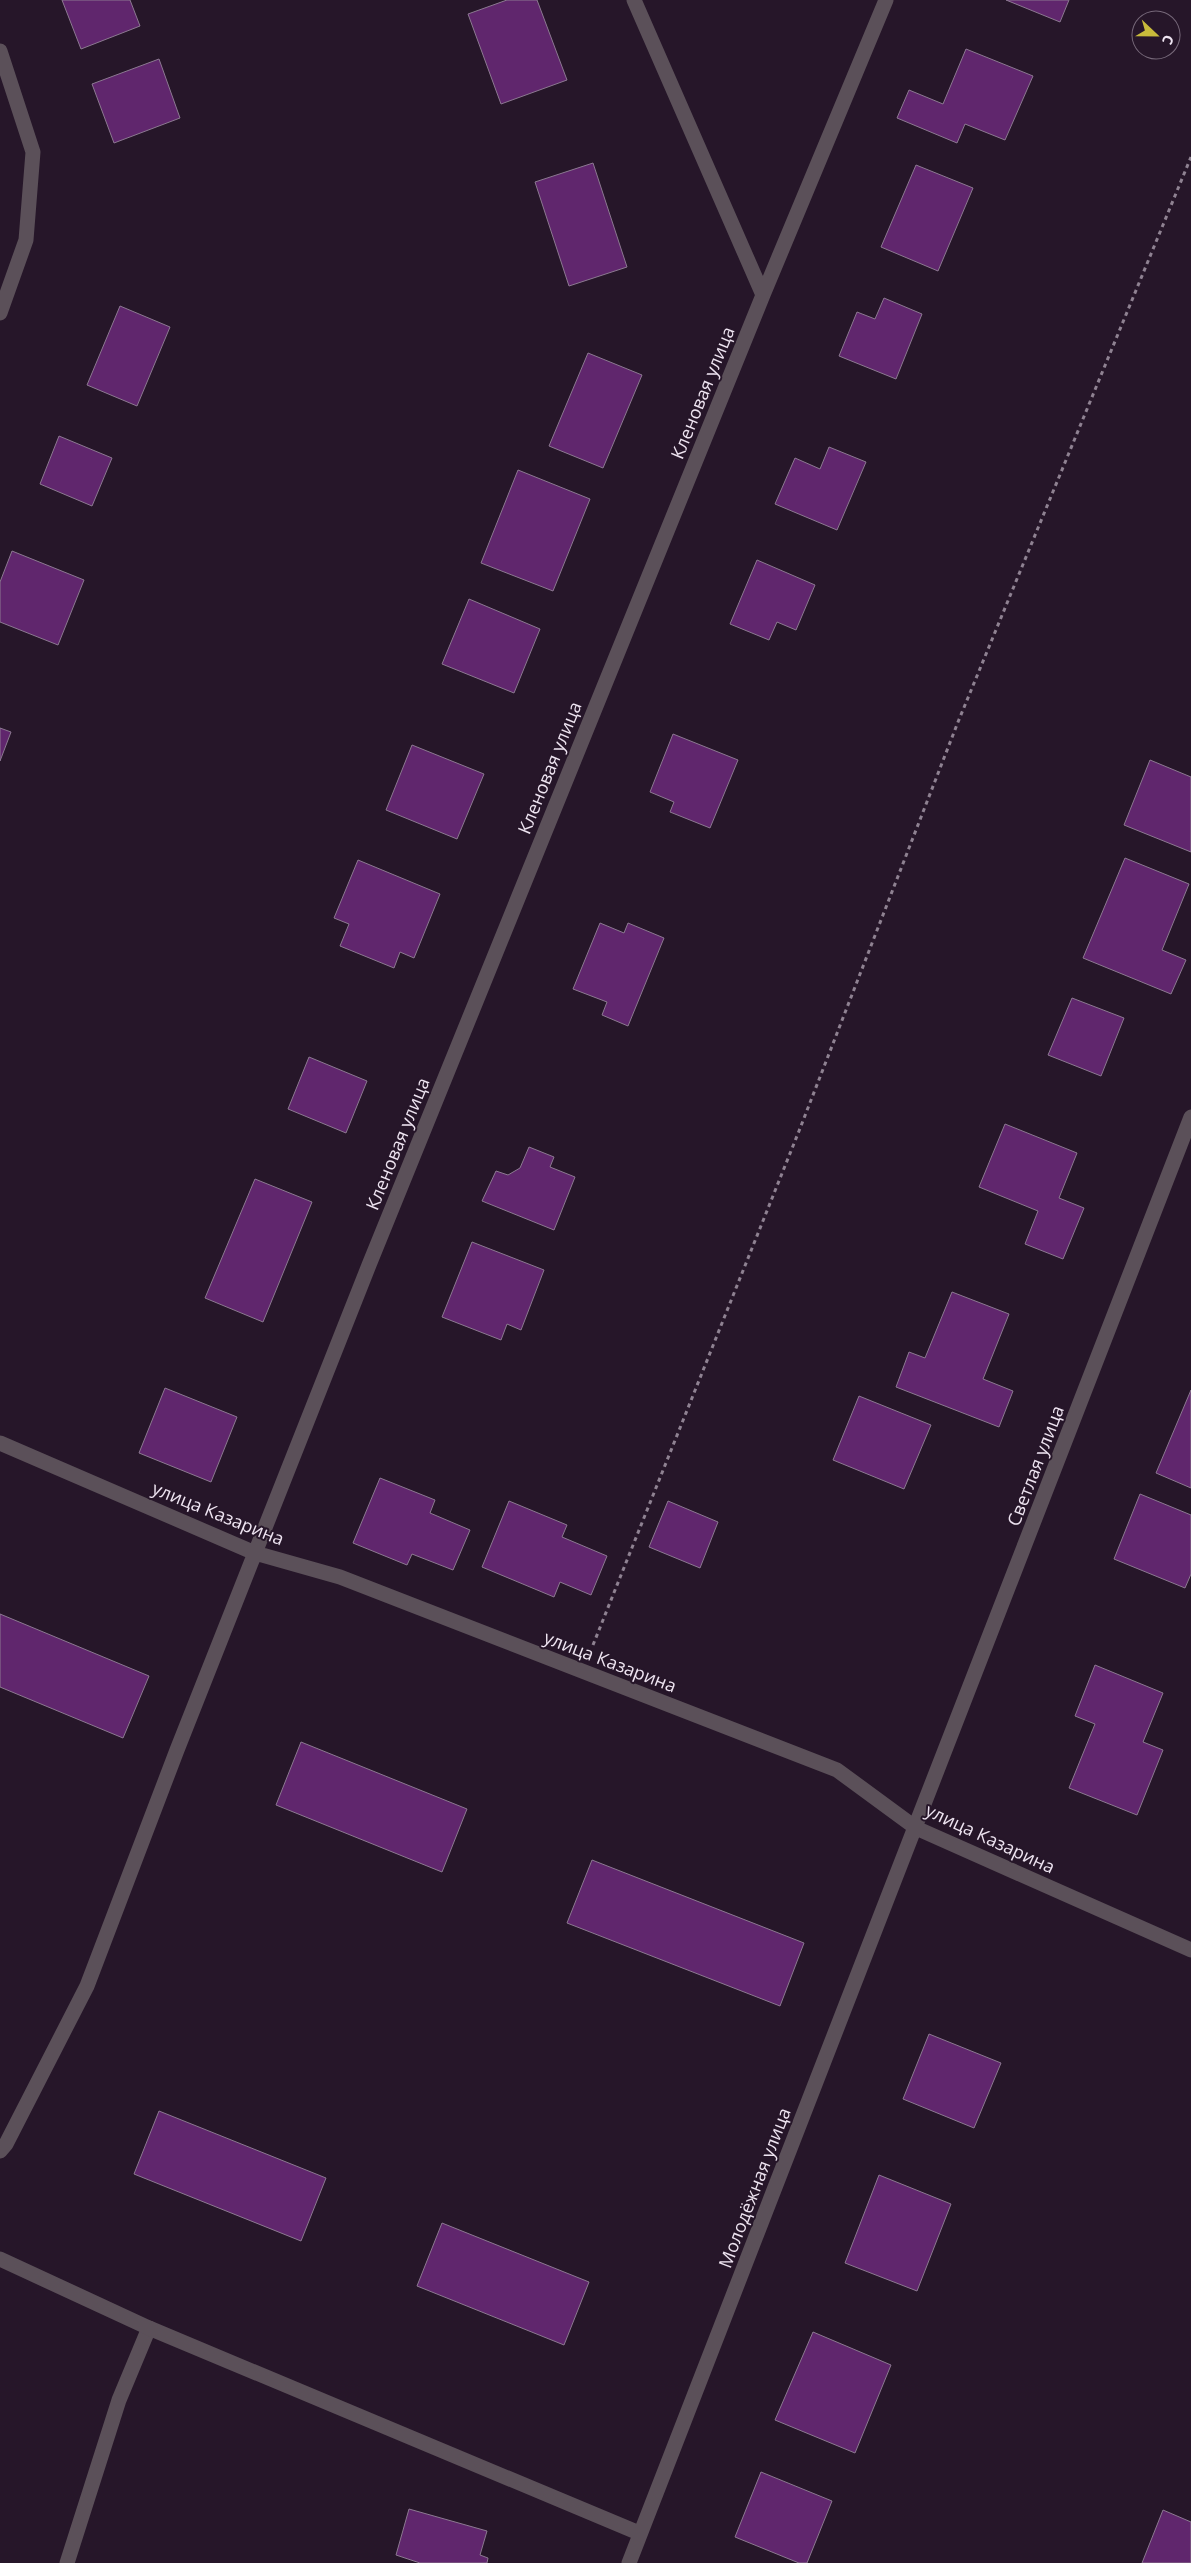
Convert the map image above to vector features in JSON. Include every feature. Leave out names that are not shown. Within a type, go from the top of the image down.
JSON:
[{"type":"street","points":[[634,0],[763,295]]},
{"type":"street","name":"Кленовая улица","points":[[0,2151],[6,2144],[87,1986],[368,1266],[763,295],[886,0]]},
{"type":"street","points":[[0,51],[33,152],[26,240],[0,313]]},
{"type":"street","name":"Светлая улица","points":[[916,1828],[1191,1116]]},
{"type":"street","name":"улица Казарина","points":[[0,1443],[255,1553],[340,1577],[837,1770],[916,1828],[1191,1950]]},
{"type":"street","name":"Молодёжная улица","points":[[629,2563],[639,2533],[916,1828]]},
{"type":"street","points":[[0,2259],[149,2328],[639,2533]]},
{"type":"street","points":[[67,2563],[119,2400],[149,2328]]},
{"type":"path","points":[[582,1672],[800,1131],[958,722],[1191,157]]},
{"type":"building","points":[[62,0],[130,0],[140,26],[81,49]]},
{"type":"building","points":[[507,0],[537,0],[567,80],[501,104],[468,14]]},
{"type":"building","points":[[1006,0],[1069,0],[1060,22]]},
{"type":"building","points":[[966,49],[1033,76],[1005,140],[965,124],[957,143],[897,118],[909,90],[943,104]]},
{"type":"building","points":[[159,59],[180,118],[114,143],[92,84]]},
{"type":"building","points":[[593,163],[627,267],[569,286],[535,182]]},
{"type":"building","points":[[916,165],[973,188],[938,271],[881,247]]},
{"type":"building","points":[[884,298],[922,314],[896,379],[839,356],[857,312],[875,319]]},
{"type":"building","points":[[120,306],[170,327],[137,406],[87,385]]},
{"type":"building","points":[[588,353],[642,375],[603,468],[549,446]]},
{"type":"building","points":[[59,436],[112,458],[92,506],[40,484]]},
{"type":"building","points":[[829,447],[866,462],[837,530],[775,504],[795,458],[820,469]]},
{"type":"building","points":[[518,470],[590,499],[553,591],[481,563]]},
{"type":"building","points":[[12,551],[84,580],[58,645],[0,622],[0,582]]},
{"type":"building","points":[[757,560],[815,585],[796,630],[777,622],[769,640],[730,624]]},
{"type":"building","points":[[469,599],[540,629],[514,693],[442,664]]},
{"type":"building","points":[[0,728],[11,732],[0,761]]},
{"type":"building","points":[[673,734],[738,760],[710,828],[670,812],[674,802],[650,792]]},
{"type":"building","points":[[412,745],[484,774],[457,839],[386,810]]},
{"type":"building","points":[[1150,760],[1191,777],[1191,852],[1124,825]]},
{"type":"building","points":[[1125,858],[1189,884],[1162,950],[1186,960],[1171,994],[1083,958]]},
{"type":"building","points":[[358,860],[440,894],[414,958],[400,952],[394,968],[340,946],[349,924],[334,918]]},
{"type":"building","points":[[600,923],[624,933],[628,923],[664,938],[628,1026],[602,1015],[607,1002],[573,989]]},
{"type":"building","points":[[1072,998],[1124,1018],[1101,1076],[1048,1055]]},
{"type":"building","points":[[309,1057],[367,1081],[346,1133],[288,1109]]},
{"type":"building","points":[[1005,1124],[1077,1153],[1059,1198],[1084,1208],[1063,1259],[1025,1244],[1038,1211],[979,1187]]},
{"type":"building","points":[[529,1147],[554,1157],[550,1167],[575,1177],[554,1230],[482,1201],[496,1171],[508,1175],[520,1168]]},
{"type":"building","points":[[255,1179],[312,1202],[263,1322],[205,1298]]},
{"type":"building","points":[[472,1242],[544,1270],[521,1330],[507,1324],[501,1340],[442,1317]]},
{"type":"building","points":[[952,1292],[1009,1314],[983,1379],[1013,1391],[999,1427],[896,1387],[909,1352],[925,1358]]},
{"type":"building","points":[[165,1388],[237,1417],[211,1482],[139,1453]]},
{"type":"building","points":[[1191,1390],[1191,1488],[1156,1473]]},
{"type":"building","points":[[859,1396],[931,1425],[904,1489],[833,1460]]},
{"type":"building","points":[[380,1478],[435,1500],[430,1513],[470,1530],[453,1570],[412,1554],[407,1565],[353,1543]]},
{"type":"building","points":[[1140,1494],[1191,1515],[1191,1574],[1185,1588],[1114,1559]]},
{"type":"building","points":[[509,1501],[567,1525],[562,1537],[607,1556],[591,1595],[560,1582],[554,1597],[482,1567]]},
{"type":"building","points":[[668,1501],[718,1522],[700,1568],[649,1547]]},
{"type":"building","points":[[0,1614],[149,1676],[123,1738],[0,1687]]},
{"type":"building","points":[[1095,1665],[1163,1693],[1143,1742],[1163,1750],[1137,1815],[1069,1788],[1095,1724],[1075,1716]]},
{"type":"building","points":[[301,1742],[467,1809],[442,1872],[276,1805]]},
{"type":"building","points":[[592,1860],[804,1943],[780,2006],[567,1923]]},
{"type":"building","points":[[929,2034],[1001,2063],[974,2128],[903,2099]]},
{"type":"building","points":[[159,2111],[326,2178],[301,2241],[134,2174]]},
{"type":"building","points":[[879,2175],[951,2204],[917,2291],[845,2263]]},
{"type":"building","points":[[442,2223],[589,2282],[564,2345],[417,2286]]},
{"type":"building","points":[[813,2332],[891,2365],[855,2453],[775,2420]]},
{"type":"building","points":[[761,2472],[832,2501],[807,2563],[799,2563],[735,2537]]},
{"type":"building","points":[[409,2509],[487,2531],[480,2555],[488,2558],[487,2563],[420,2563],[396,2555]]},
{"type":"building","points":[[1163,2510],[1191,2522],[1191,2563],[1142,2563]]}]
